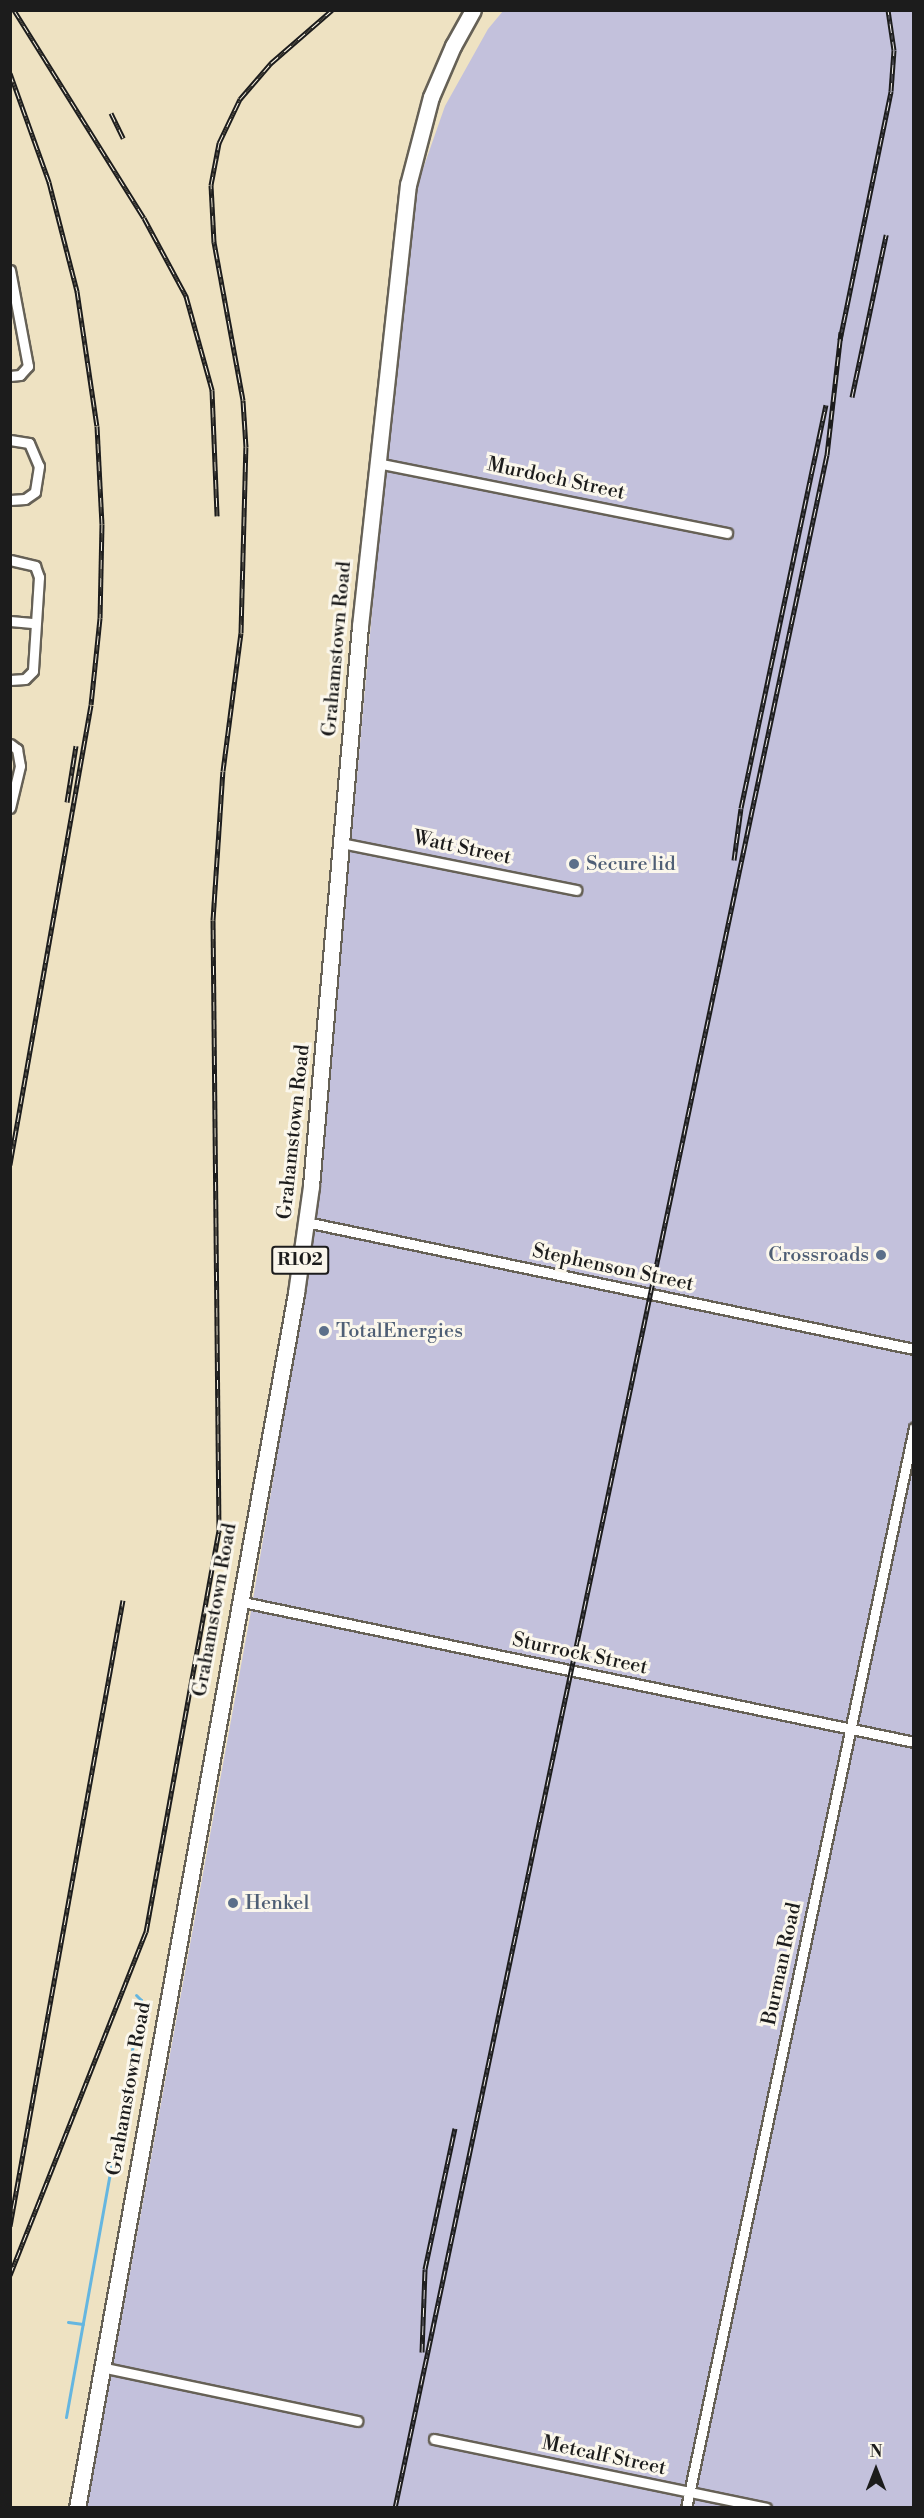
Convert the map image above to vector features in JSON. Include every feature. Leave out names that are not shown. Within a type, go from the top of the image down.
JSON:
[{"type":"main road","name":"Grahamstown Road","points":[[77,2508],[306,1222],[376,463],[399,249],[416,150],[442,70],[473,10]]},
{"type":"street","points":[[10,270],[28,366],[20,375],[10,376]]},
{"type":"street","points":[[10,440],[29,444],[39,466],[35,492],[25,500],[10,500]]},
{"type":"street","name":"Murdoch Street","points":[[376,463],[727,533]]},
{"type":"street","points":[[10,560],[29,563],[38,570],[33,671],[25,679],[10,680]]},
{"type":"street","points":[[10,621],[35,623]]},
{"type":"street","points":[[10,744],[19,755],[20,766],[11,804]]},
{"type":"street","name":"Watt Street","points":[[341,843],[576,890]]},
{"type":"street","name":"Stephenson Street","points":[[306,1222],[914,1349]]},
{"type":"street","name":"Burman Road","points":[[686,2508],[914,1428]]},
{"type":"street","name":"Sturrock Street","points":[[238,1601],[914,1742]]},
{"type":"street","points":[[101,2367],[357,2421]]},
{"type":"street","name":"Metcalf Street","points":[[434,2439],[766,2508]]},
{"type":"shaded area","points":[[503,11],[913,11],[913,2507],[87,2508],[251,1611],[316,1225],[388,437],[418,183],[445,106],[488,29]]},
{"type":"waterway","points":[[66,2417],[141,2000],[136,1995]]},
{"type":"waterway","points":[[68,2322],[83,2324]]},
{"type":"railway","points":[[14,10],[144,218],[186,296],[212,390],[217,516]]},
{"type":"railway","points":[[10,2275],[146,1932],[219,1532],[213,920],[223,771],[241,633],[246,447],[243,400],[214,242],[211,185],[219,143],[240,99],[271,63],[332,10]]},
{"type":"railway","points":[[840,340],[891,91],[894,50],[888,10]]},
{"type":"railway","points":[[10,73],[49,182],[77,291],[97,426],[102,524],[100,618],[91,705],[10,1165]]},
{"type":"railway","points":[[111,113],[123,138]]},
{"type":"railway","points":[[852,397],[886,235]]},
{"type":"railway","points":[[395,2508],[827,455],[841,332]]},
{"type":"railway","points":[[734,860],[741,808],[826,405]]},
{"type":"railway","points":[[67,802],[76,746]]},
{"type":"railway","points":[[10,2226],[123,1600]]},
{"type":"railway","points":[[422,2352],[425,2269],[455,2128]]},
{"type":"place","name":"Secure lid","points":[[574,864]]},
{"type":"place","name":"Crossroads","points":[[881,1255]]},
{"type":"place","name":"TotalEnergies","points":[[324,1331]]},
{"type":"place","name":"Henkel","points":[[233,1903]]}]
